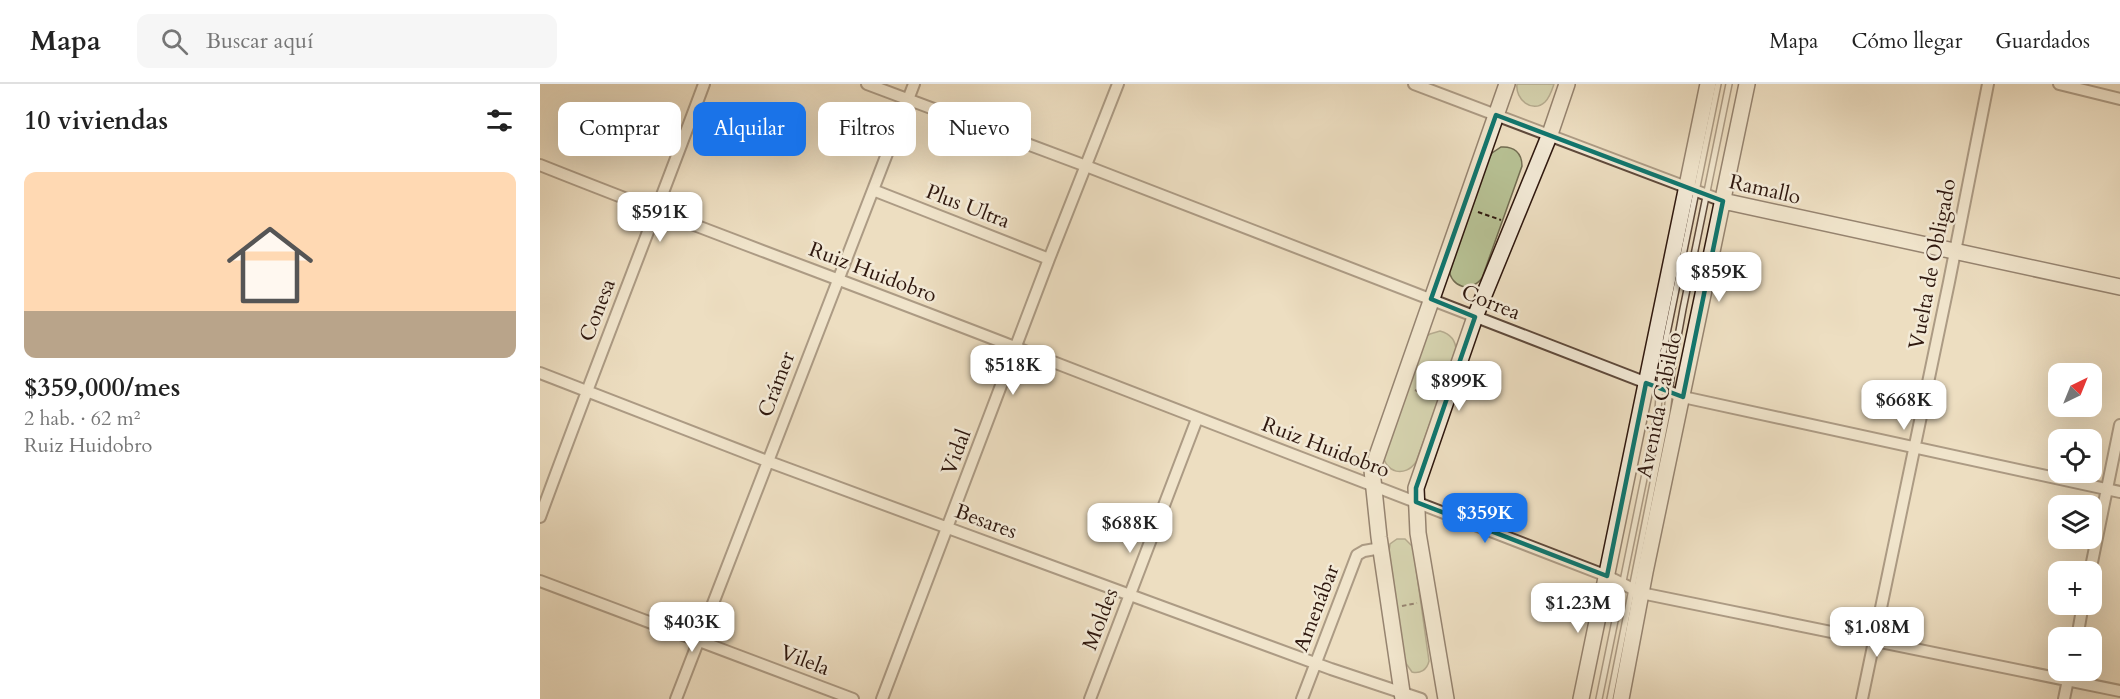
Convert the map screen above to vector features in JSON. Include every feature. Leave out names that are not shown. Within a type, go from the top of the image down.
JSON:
[{"type":"street","name":"Conesa","points":[[540,517],[586,390],[657,212],[704,84]]},
{"type":"street","name":"Correa","points":[[867,84],[1086,166],[1664,390],[2120,492]]},
{"type":"street","name":"Crámer","points":[[676,699],[914,84]]},
{"type":"street","name":"Vidal","points":[[882,699],[1118,84]]},
{"type":"street","name":"Ramallo","points":[[1414,84],[1550,134],[1696,192],[1754,210],[2120,287]]},
{"type":"street","points":[[1402,695],[1372,470],[1507,84]]},
{"type":"street","points":[[1446,699],[1419,533],[1416,488],[1475,318],[1550,134],[1567,84]]},
{"type":"street","name":"Avenida Cabildo","points":[[1621,699],[1632,588],[1696,192],[1708,84]]},
{"type":"street","name":"Avenida Cabildo","points":[[1581,699],[1607,576],[1723,201],[1747,84]]},
{"type":"street","name":"Vuelta de Obligado","points":[[1862,699],[1956,251],[1988,84]]},
{"type":"street","points":[[2059,84],[2120,99]]},
{"type":"street","name":"Ruiz Huidobro","points":[[540,165],[657,212],[1016,347],[1607,576],[1632,588],[1873,642],[2048,671]]},
{"type":"street","name":"Plus Ultra","points":[[873,190],[1049,259]]},
{"type":"street","name":"Besares","points":[[540,373],[948,528],[1402,695],[1421,699]]},
{"type":"street","name":"Moldes","points":[[1090,699],[1197,419]]},
{"type":"street","points":[[2092,561],[2120,425]]},
{"type":"street","name":"Amenábar","points":[[1302,699],[1357,555],[1364,551],[1381,548]]},
{"type":"street","name":"Vilela","points":[[540,581],[853,699]]},
{"type":"street","points":[[2064,699],[2068,681]]},
{"type":"street","name":"Ruiz Huidobro","points":[[2088,681],[2120,691]]},
{"type":"lane","points":[[1610,699],[1632,588],[1658,410],[1677,339],[1696,192],[1718,84]]},
{"type":"lane","points":[[1696,192],[1729,84]]},
{"type":"lane","points":[[1599,699],[1632,588]]},
{"type":"path","points":[[1464,207],[1513,224]]},
{"type":"path","points":[[1401,385],[1445,402]]},
{"type":"path","points":[[1390,609],[1429,600]]},
{"type":"highlighted area","points":[[1496,115],[1723,201],[1683,397],[1646,383],[1607,576],[1416,502],[1416,488],[1475,317],[1431,299]]},
{"type":"green space","points":[[1517,84],[1554,84],[1545,102],[1530,106],[1519,95]]},
{"type":"green space","points":[[1501,147],[1516,151],[1521,157],[1522,166],[1482,278],[1472,286],[1462,286],[1453,281],[1449,269],[1489,158]]},
{"type":"green space","points":[[1440,331],[1452,338],[1456,351],[1416,462],[1406,470],[1396,471],[1387,466],[1383,454],[1425,337]]},
{"type":"green space","points":[[1397,539],[1405,539],[1413,547],[1429,661],[1423,671],[1418,672],[1412,672],[1405,662],[1389,552],[1390,544]]}]
